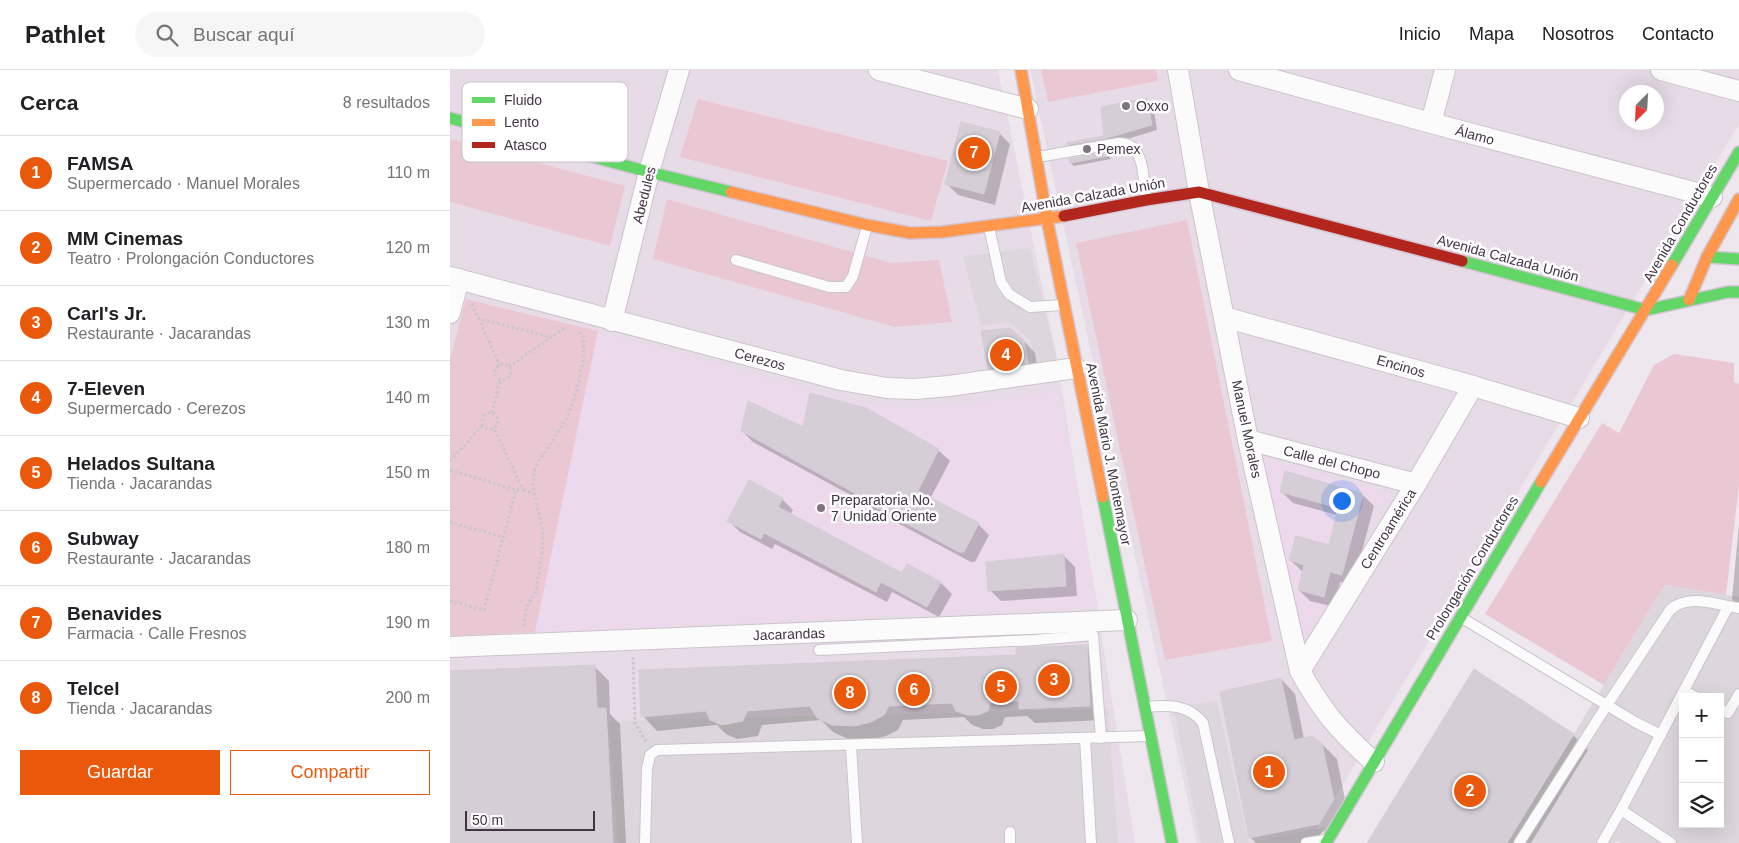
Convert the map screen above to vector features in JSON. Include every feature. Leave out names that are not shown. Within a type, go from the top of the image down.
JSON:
[{"type":"main road","name":"Avenida Mario J. Montemayor","points":[[1021,70],[1047,220],[1172,843]]},
{"type":"main road","name":"Avenida Conductores","points":[[1646,310],[1739,152]]},
{"type":"main road","name":"Avenida Calzada Unión","points":[[612,162],[867,225],[910,233],[942,232],[1047,220],[1146,200],[1199,192],[1646,310],[1728,292],[1739,292]]},
{"type":"main road","points":[[1688,300],[1706,257],[1739,199]]},
{"type":"main road","points":[[1706,257],[1739,259]]},
{"type":"main road","name":"Prolongación Conductores","points":[[1329,842],[1374,762],[1579,418],[1646,310]]},
{"type":"street","name":"Abedules","points":[[612,321],[649,172],[679,70]]},
{"type":"street","points":[[879,70],[1028,109]]},
{"type":"street","name":"Manuel Morales","points":[[1178,70],[1199,192],[1248,440],[1300,671],[1314,697],[1329,718],[1347,738],[1374,762]]},
{"type":"street","name":"Álamo","points":[[1239,70],[1712,197]]},
{"type":"street","points":[[1431,123],[1445,70]]},
{"type":"street","points":[[1661,70],[1739,91]]},
{"type":"street","points":[[450,313],[454,278]]},
{"type":"street","name":"Cerezos","points":[[454,278],[841,380],[888,388],[914,389],[949,386],[1076,368]]},
{"type":"street","name":"Encinos","points":[[1224,317],[1473,386],[1579,418]]},
{"type":"street","name":"Centroamérica","points":[[1300,671],[1416,484],[1473,386]]},
{"type":"street","name":"Calle del Chopo","points":[[1248,440],[1416,484]]},
{"type":"street","name":"Jacarandas","points":[[450,647],[632,640],[878,639],[1033,632],[1127,620]]},
{"type":"lane","points":[[1037,157],[1119,143],[1129,144],[1137,151],[1141,163],[1146,200]]},
{"type":"lane","points":[[736,260],[829,287],[846,287],[853,276],[867,225]]},
{"type":"lane","points":[[989,226],[1001,282],[1009,294],[1030,307],[1064,305]]},
{"type":"lane","points":[[1520,843],[1659,625],[1675,605],[1688,601],[1739,608]]},
{"type":"lane","points":[[1602,843],[1728,607]]},
{"type":"lane","points":[[1461,618],[1634,722],[1661,735]]},
{"type":"lane","points":[[1033,632],[1092,635],[1102,738]]},
{"type":"lane","points":[[819,650],[878,639]]},
{"type":"lane","points":[[1684,691],[1688,693]]},
{"type":"lane","points":[[1724,711],[1728,713],[1739,694]]},
{"type":"lane","points":[[1145,707],[1181,707],[1190,710],[1203,723],[1229,843]]},
{"type":"lane","points":[[645,843],[648,761],[652,752],[664,749],[851,746],[1150,736]]},
{"type":"lane","points":[[1085,738],[1091,843]]},
{"type":"lane","points":[[851,746],[858,843]]},
{"type":"lane","points":[[1621,810],[1671,843]]},
{"type":"lane","points":[[1010,832],[1010,843]]},
{"type":"lane","points":[[1306,843],[1329,842]]},
{"type":"path","points":[[500,366],[479,319],[552,337]]},
{"type":"path","points":[[509,367],[563,329],[570,328],[579,331],[584,338],[583,361],[576,394],[567,418],[534,472],[535,494],[543,532],[536,592],[526,608],[524,629],[526,644]]},
{"type":"path","points":[[500,366],[509,367]]},
{"type":"path","points":[[492,413],[500,380],[495,373],[500,366]]},
{"type":"path","points":[[500,380],[506,380],[510,376],[509,367]]},
{"type":"path","points":[[450,461],[483,425],[484,416],[492,413],[497,416],[499,422],[494,428],[490,429],[483,425]]},
{"type":"path","points":[[494,428],[523,490]]},
{"type":"path","points":[[450,470],[535,494]]},
{"type":"path","points":[[450,601],[484,610],[516,490]]},
{"type":"path","points":[[450,522],[503,537]]},
{"type":"path","points":[[632,640],[635,723],[652,752]]},
{"type":"shaded area","points":[[450,70],[998,70],[1057,359],[1135,843],[450,843]]},
{"type":"shaded area","points":[[1030,70],[1739,70],[1739,124],[1308,843],[1197,843]]},
{"type":"shaded area","points":[[1041,70],[1156,70],[1158,81],[1048,102]]},
{"type":"shaded area","points":[[698,99],[948,161],[931,221],[680,157]]},
{"type":"shaded area","points":[[450,139],[462,142],[462,162],[536,162],[625,186],[610,246],[450,202]]},
{"type":"shaded area","points":[[667,199],[891,263],[939,260],[952,322],[895,327],[653,259]]},
{"type":"shaded area","points":[[1187,220],[1272,641],[1165,660],[1076,243]]},
{"type":"shaded area","points":[[1030,248],[1057,359],[1034,364],[1031,341],[1010,322],[981,326],[963,256]]},
{"type":"shaded area","points":[[466,299],[598,331],[535,632],[450,636],[450,359]]},
{"type":"shaded area","name":"Preparatoria No. 7 Unidad Oriente","points":[[598,331],[858,403],[903,408],[991,402],[1059,391],[1098,607],[535,632]]},
{"type":"shaded area","points":[[1674,354],[1734,363],[1734,382],[1739,384],[1739,485],[1726,595],[1665,585],[1604,685],[1485,614],[1602,423],[1619,433],[1654,365]]},
{"type":"shaded area","points":[[1264,457],[1390,494],[1302,644]]},
{"type":"shaded area","points":[[1665,585],[1739,597],[1739,843],[1621,843],[1617,841],[1615,843],[1507,843]]},
{"type":"shaded area","points":[[1217,701],[1249,843],[1201,843],[1173,707]]},
{"type":"shaded area","points":[[1108,709],[1118,843],[618,843],[609,721]]},
{"type":"shaded area","points":[[1325,827],[1315,843],[1249,843]]},
{"type":"building","points":[[1147,98],[1152,125],[1104,139],[1066,145],[1066,143],[1104,136],[1101,107]]},
{"type":"building","points":[[961,122],[1000,132],[984,194],[945,184]]},
{"type":"building","points":[[1107,152],[1108,156],[1070,163],[1069,159]]},
{"type":"building","points":[[1010,328],[1024,340],[1028,363],[988,369],[981,331]]},
{"type":"building","points":[[810,393],[866,408],[939,449],[918,491],[979,523],[964,552],[959,552],[861,499],[862,497],[741,431],[748,401],[803,427]]},
{"type":"building","points":[[1285,471],[1363,494],[1342,575],[1330,572],[1324,597],[1298,590],[1304,565],[1289,560],[1296,536],[1329,545],[1338,508],[1280,492]]},
{"type":"building","points":[[749,480],[783,498],[778,507],[902,573],[907,564],[941,582],[927,607],[881,582],[876,592],[764,533],[761,539],[727,521]]},
{"type":"building","points":[[1064,554],[1066,586],[988,591],[986,562]]},
{"type":"building","points":[[1087,645],[1090,706],[1019,709],[1019,701],[990,703],[988,711],[978,715],[967,715],[956,711],[952,703],[889,706],[884,715],[871,722],[855,726],[832,725],[817,718],[810,706],[747,711],[743,721],[721,725],[710,720],[706,711],[641,717],[639,670],[1016,655],[1016,648]]},
{"type":"building","points":[[595,665],[597,708],[606,708],[613,843],[450,843],[450,671]]},
{"type":"building","points":[[1474,669],[1574,734],[1507,843],[1367,843]]},
{"type":"building","points":[[1281,678],[1294,740],[1312,736],[1322,744],[1334,799],[1319,824],[1249,838],[1220,692]]},
{"type":"traffic: fast","points":[[450,118],[462,121]]},
{"type":"traffic: fast","points":[[1672,265],[1739,152]]},
{"type":"traffic: fast","points":[[612,162],[731,192]]},
{"type":"traffic: fast","points":[[1707,257],[1739,259]]},
{"type":"traffic: fast","points":[[1462,261],[1646,310],[1728,292],[1739,292]]},
{"type":"traffic: fast","points":[[1326,843],[1541,482]]},
{"type":"traffic: fast","points":[[1103,497],[1172,843]]},
{"type":"traffic: slow","points":[[1021,70],[1047,219],[1103,497]]},
{"type":"traffic: slow","points":[[731,192],[867,225],[910,233],[942,232],[1064,216]]},
{"type":"traffic: slow","points":[[1689,300],[1707,257],[1739,199]]},
{"type":"traffic: slow","points":[[1541,482],[1672,265]]},
{"type":"traffic: jam","points":[[1064,216],[1199,192],[1462,261]]},
{"type":"place","name":"Oxxo","points":[[1126,106]]},
{"type":"place","name":"Pemex","points":[[1087,149]]},
{"type":"place","name":"Benavides","points":[[974,153]]},
{"type":"place","name":"7-Eleven","points":[[1006,355]]},
{"type":"place","name":"Preparatoria No. 7 Unidad Oriente","points":[[821,508]]},
{"type":"place","name":"Carl's Jr.","points":[[1054,680]]},
{"type":"place","name":"Helados Sultana","points":[[1001,687]]},
{"type":"place","name":"Subway","points":[[914,690]]},
{"type":"place","name":"Telcel","points":[[850,693]]},
{"type":"place","name":"FAMSA","points":[[1269,772]]},
{"type":"place","name":"MM Cinemas","points":[[1470,791]]}]
